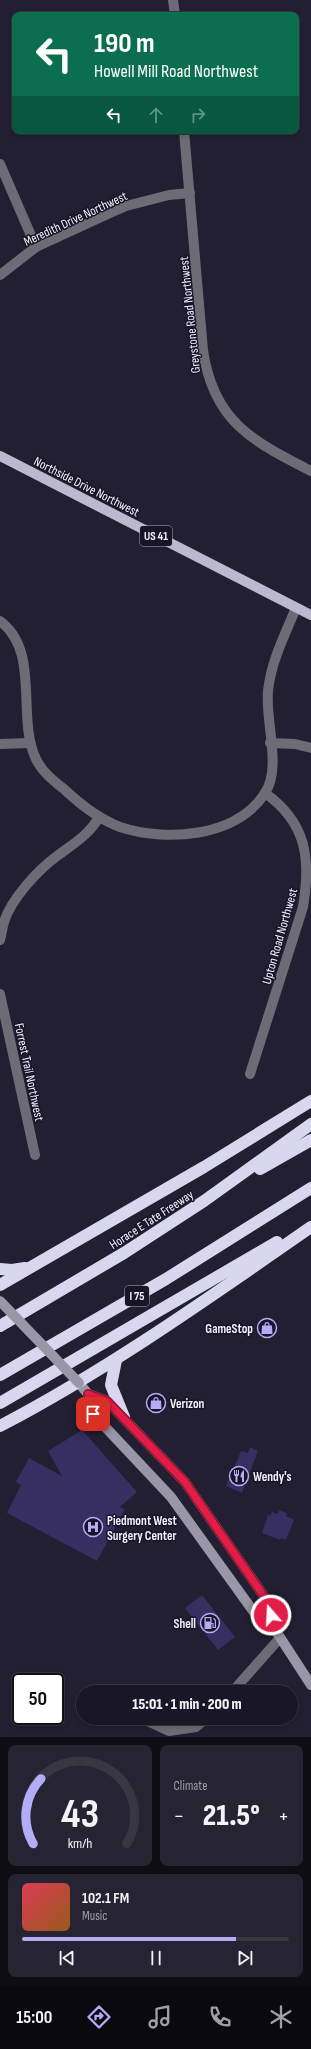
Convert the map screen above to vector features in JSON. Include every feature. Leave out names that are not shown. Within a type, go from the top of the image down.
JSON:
[{"type":"highway","points":[[0,1285],[38,1265],[204,1167],[311,1101]]},
{"type":"highway","name":"Horace E Tate Freeway","points":[[0,1326],[124,1253],[204,1201],[311,1124]]},
{"type":"highway","points":[[204,1201],[311,1140]]},
{"type":"highway","points":[[256,1223],[311,1180]]},
{"type":"highway","name":"I 75","points":[[0,1375],[166,1279],[311,1188]]},
{"type":"highway","points":[[0,1403],[311,1221]]},
{"type":"highway","points":[[0,1426],[79,1383],[116,1360],[311,1227]]},
{"type":"highway","points":[[0,1269],[12,1270],[38,1265]]},
{"type":"highway","points":[[116,1360],[111,1385],[124,1417]]},
{"type":"main road","name":"Northside Drive Northwest","points":[[0,456],[311,615]]},
{"type":"main road","points":[[0,1301],[79,1383],[88,1394],[93,1414],[171,1497],[256,1615],[272,1625]]},
{"type":"main road","points":[[88,1394],[107,1401],[185,1482],[270,1605],[272,1625],[311,1685]]},
{"type":"street","points":[[173,0],[175,12]]},
{"type":"street","name":"Greystone Road Northwest","points":[[184,134],[203,350],[208,375],[216,396],[237,426],[252,438],[311,471]]},
{"type":"street","points":[[0,164],[36,246]]},
{"type":"street","name":"Meredith Drive Northwest","points":[[0,275],[36,246],[126,206],[169,195],[190,193]]},
{"type":"street","points":[[0,621],[16,640],[23,658],[30,743],[36,760],[48,775],[81,804],[99,817],[120,827],[142,833],[163,835],[194,834],[215,829],[235,820],[255,805],[265,793],[272,771],[267,707],[271,676],[296,608]]},
{"type":"street","points":[[0,744],[30,743]]},
{"type":"street","points":[[270,743],[295,744],[311,748]]},
{"type":"street","name":"Upton Road Northwest","points":[[250,1074],[303,907],[308,880],[306,852],[298,827],[285,809],[265,793]]},
{"type":"street","points":[[0,940],[3,923],[17,897],[31,879],[55,857],[86,834],[99,817]]},
{"type":"street","name":"Forrest Trail Northwest","points":[[0,994],[34,1155]]},
{"type":"street","points":[[238,1685],[280,1638]]},
{"type":"street","points":[[156,1725],[169,1731],[196,1727],[198,1725]]},
{"type":"building","points":[[82,1430],[137,1492],[120,1507],[125,1509],[97,1561],[7,1513],[21,1485],[16,1482],[29,1458],[62,1476],[48,1451]]},
{"type":"building","name":"Wendy's","points":[[250,1447],[258,1451],[242,1493],[226,1486],[241,1451],[248,1453]]},
{"type":"building","points":[[279,1510],[287,1513],[286,1516],[294,1520],[286,1540],[281,1538],[280,1540],[262,1533],[268,1515],[270,1516],[272,1512],[277,1514]]},
{"type":"building","name":"Shell","points":[[202,1595],[235,1637],[218,1650],[185,1608]]},
{"type":"place","name":"GameStop","points":[[267,1328]]},
{"type":"place","name":"Verizon","points":[[156,1403]]},
{"type":"place","name":"Wendy's","points":[[239,1476]]},
{"type":"place","name":"Piedmont West Surgery Center","points":[[93,1527]]},
{"type":"place","name":"Shell","points":[[210,1623]]},
{"type":"route","points":[[93,1414],[88,1394],[107,1401],[185,1482],[270,1605],[271,1615]]}]
